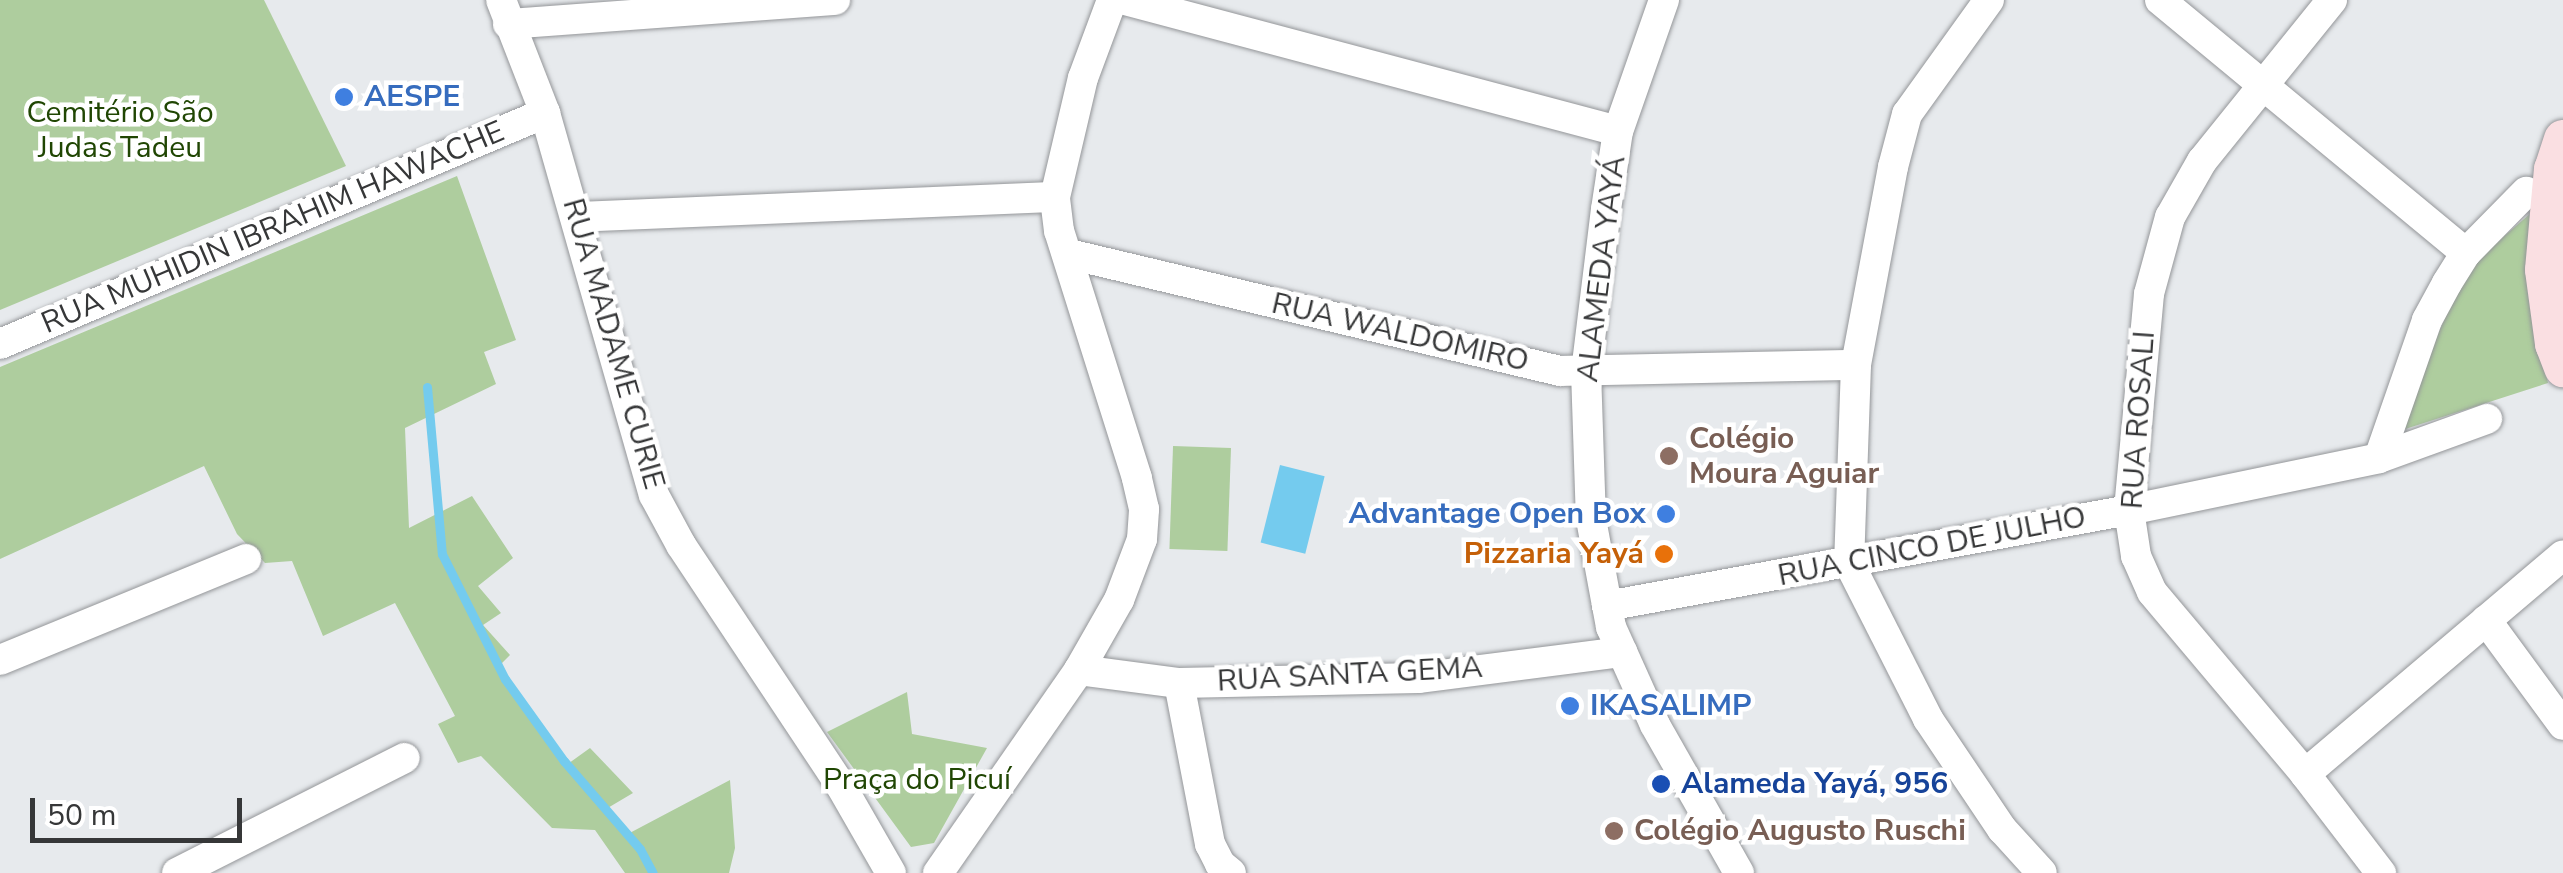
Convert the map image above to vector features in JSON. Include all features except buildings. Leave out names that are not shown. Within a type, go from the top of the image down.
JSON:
[{"type":"main road","points":[[2563,139],[2553,169],[2544,270],[2554,344],[2563,368]]},
{"type":"street","points":[[504,12],[835,0]]},
{"type":"street","points":[[938,873],[1079,670],[1130,574],[1142,538],[1144,510],[1059,231],[1055,197],[1078,96],[1112,0]]},
{"type":"street","points":[[1126,0],[1618,131]]},
{"type":"street","name":"ALAMEDA YAYÁ","points":[[1664,0],[1618,131],[1586,371],[1591,519],[1607,606],[1622,652],[1655,725],[1739,873]]},
{"type":"street","points":[[1988,0],[1907,114],[1856,366],[1849,562],[1928,719],[2002,829],[2042,873]]},
{"type":"street","points":[[2160,0],[2466,253]]},
{"type":"street","name":"RUA ROSALI","points":[[2332,0],[2202,160],[2170,217],[2149,294],[2128,510],[2136,556],[2152,592],[2305,774],[2381,873]]},
{"type":"street","name":"RUA MADAME CURIE","points":[[504,12],[545,112],[654,495],[681,545],[841,786],[891,873]]},
{"type":"street","name":"RUA MUHIDIN IBRAHIM HAWACHE","points":[[0,344],[545,112]]},
{"type":"street","points":[[2380,458],[2427,320],[2466,253],[2526,192]]},
{"type":"street","points":[[576,218],[1055,197]]},
{"type":"street","name":"RUA WALDOMIRO","points":[[1069,254],[1560,371],[1856,366]]},
{"type":"street","name":"RUA CINCO DE JULHO","points":[[1607,606],[2128,510],[2380,458],[2487,419]]},
{"type":"street","points":[[2305,774],[2563,556]]},
{"type":"street","points":[[0,660],[246,560]]},
{"type":"street","points":[[2486,620],[2563,726]]},
{"type":"street","name":"RUA SANTA GEMA","points":[[1079,670],[1179,683],[1418,678],[1622,652]]},
{"type":"street","points":[[1179,683],[1210,844],[1220,864],[1231,873]]},
{"type":"street","points":[[177,873],[405,758]]},
{"type":"green space","name":"Cemitério São Judas Tadeu","points":[[0,0],[264,0],[346,166],[0,310]]},
{"type":"green space","points":[[457,176],[516,340],[484,352],[496,384],[405,428],[409,528],[472,496],[513,558],[478,586],[501,613],[483,625],[510,655],[496,669],[565,766],[590,748],[633,793],[606,809],[624,836],[730,780],[735,848],[729,873],[625,873],[595,830],[552,828],[481,756],[458,763],[438,724],[455,716],[395,603],[323,636],[292,561],[265,563],[237,534],[204,466],[0,559],[0,367]]},
{"type":"green space","points":[[2545,201],[2530,304],[2548,383],[2396,432],[2466,269]]},
{"type":"green space","points":[[1173,446],[1231,448],[1227,551],[1169,549]]},
{"type":"green space","name":"Praça do Picuí","points":[[907,692],[912,734],[987,748],[934,843],[911,847],[827,732]]},
{"type":"water","points":[[1280,465],[1325,476],[1305,554],[1261,543]]},
{"type":"waterway","points":[[427,387],[442,554],[505,679],[564,761],[640,849],[653,873]]},
{"type":"place","name":"AESPE","points":[[344,97]]},
{"type":"place","name":"Colégio Moura Aguiar","points":[[1669,456]]},
{"type":"place","name":"Advantage Open Box","points":[[1666,514]]},
{"type":"place","name":"Pizzaria Yayá","points":[[1664,554]]},
{"type":"place","name":"IKASALIMP","points":[[1570,706]]},
{"type":"place","name":"Alameda Yayá, 956","points":[[1661,784]]},
{"type":"place","name":"Colégio Augusto Ruschi","points":[[1614,831]]}]
